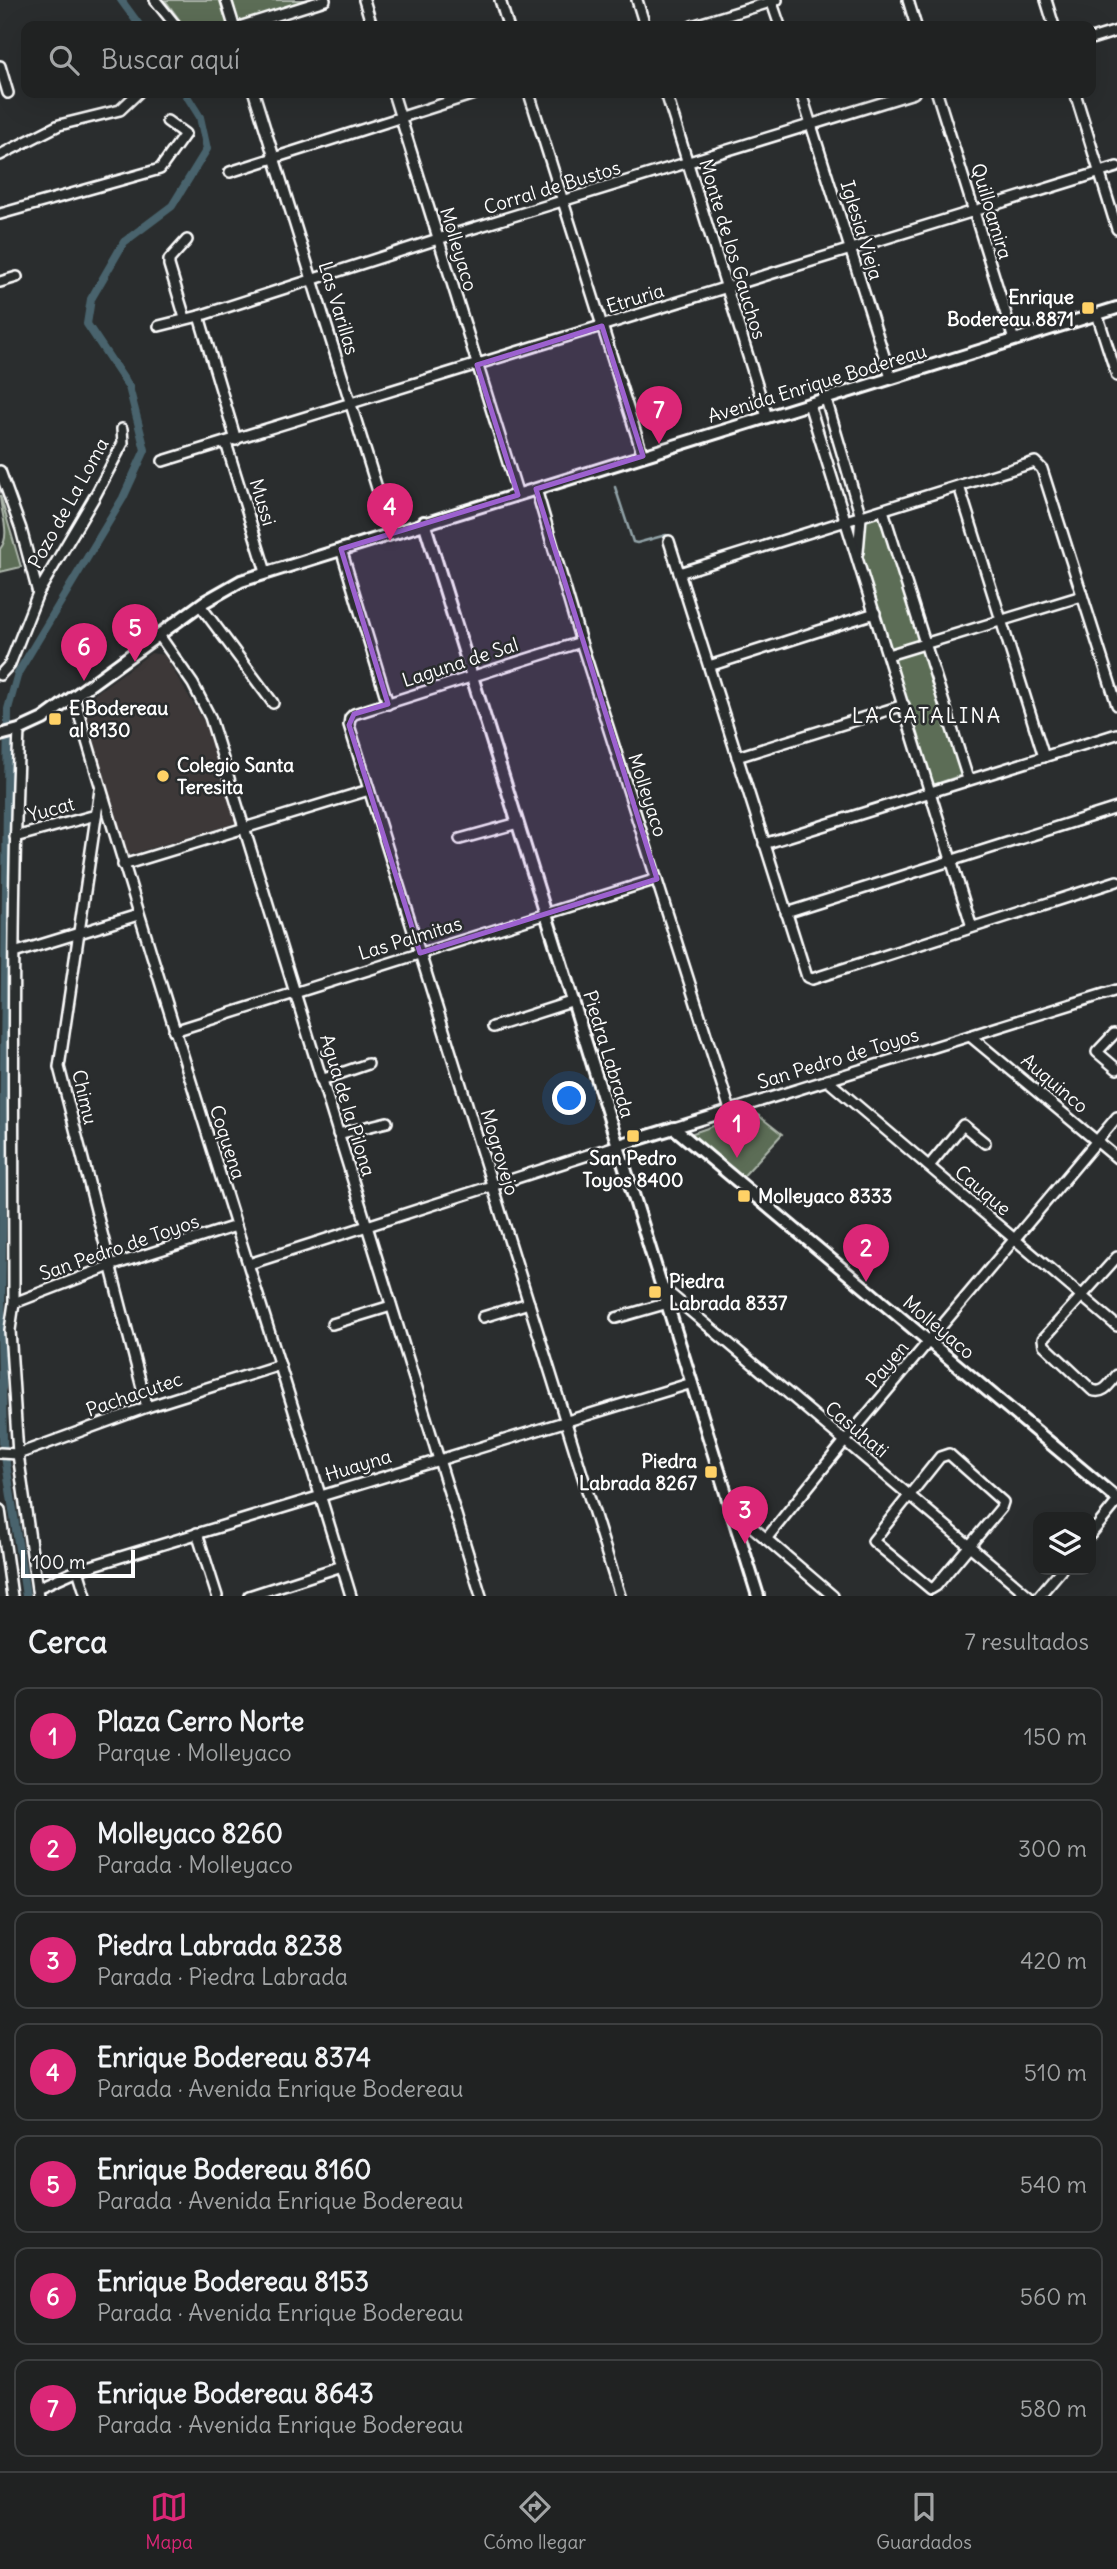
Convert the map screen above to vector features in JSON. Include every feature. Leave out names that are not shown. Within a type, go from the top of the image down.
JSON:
[{"type":"main road","name":"Avenida Enrique Bodereau","points":[[0,734],[19,730],[43,719],[200,605],[230,586],[266,572],[1117,308]]},
{"type":"main road","name":"Piedra Labrada","points":[[424,522],[758,1596]]},
{"type":"main road","name":"San Pedro de Toyos","points":[[619,1145],[674,1128]]},
{"type":"main road","name":"Molleyaco","points":[[674,1128],[1117,1501]]},
{"type":"street","points":[[155,0],[172,21]]},
{"type":"street","points":[[226,0],[232,21]]},
{"type":"street","points":[[258,21],[325,0]]},
{"type":"street","points":[[364,0],[370,21]]},
{"type":"street","points":[[500,0],[506,21]]},
{"type":"street","points":[[637,0],[643,21]]},
{"type":"street","points":[[908,0],[914,21]]},
{"type":"street","points":[[1046,0],[1052,21]]},
{"type":"street","points":[[708,21],[774,1],[779,21]]},
{"type":"street","points":[[1096,37],[1117,31]]},
{"type":"street","points":[[0,66],[8,93]]},
{"type":"street","points":[[0,155],[59,125],[120,110],[133,98]]},
{"type":"street","name":"Las Varillas","points":[[256,98],[391,533]]},
{"type":"street","name":"Molleyaco","points":[[394,98],[518,495]]},
{"type":"street","points":[[230,172],[462,98]]},
{"type":"street","points":[[531,98],[643,456]]},
{"type":"street","name":"Monte de los Gauchos","points":[[668,98],[767,417]]},
{"type":"street","name":"Iglesia Vieja","points":[[803,98],[891,378]]},
{"type":"street","name":"Corral de Bustos","points":[[159,326],[199,316],[438,239],[898,98]]},
{"type":"street","name":"Quilloamira","points":[[939,98],[1014,340]]},
{"type":"street","points":[[1077,98],[1117,229]]},
{"type":"street","points":[[0,214],[160,169],[185,134],[167,121]]},
{"type":"street","name":"Etruria","points":[[163,461],[975,213],[1117,167]]},
{"type":"street","points":[[185,318],[169,260],[187,240]]},
{"type":"street","points":[[0,282],[17,277]]},
{"type":"street","points":[[1097,314],[1117,376]]},
{"type":"street","name":"Mussi","points":[[199,316],[266,572]]},
{"type":"street","points":[[826,399],[861,517],[857,557]]},
{"type":"street","points":[[809,404],[972,927]]},
{"type":"street","name":"Pozo de La Loma","points":[[0,675],[10,664],[38,593],[123,443],[122,429]]},
{"type":"street","points":[[679,573],[1030,463],[1038,463],[1117,705]]},
{"type":"street","points":[[0,471],[21,529],[38,593]]},
{"type":"street","points":[[959,486],[1044,757]]},
{"type":"street","name":"Molleyaco","points":[[536,489],[581,642],[730,1110]]},
{"type":"street","points":[[883,510],[968,779]]},
{"type":"street","points":[[669,541],[808,979],[1117,881]]},
{"type":"street","points":[[341,549],[388,704]]},
{"type":"street","points":[[888,655],[1082,596]]},
{"type":"street","points":[[200,605],[273,703]]},
{"type":"street","points":[[709,666],[875,613]]},
{"type":"street","name":"Agua de la Pilona","points":[[159,635],[204,703],[481,1596]]},
{"type":"street","name":"Laguna de Sal","points":[[350,718],[581,642]]},
{"type":"street","name":"Coquena","points":[[74,697],[138,915],[351,1596]]},
{"type":"street","points":[[737,757],[904,705]]},
{"type":"street","name":"Mogrovejo","points":[[350,718],[349,725],[620,1596]]},
{"type":"street","points":[[19,730],[15,837],[14,1303],[10,1330],[18,1454],[38,1592]]},
{"type":"street","points":[[764,844],[1117,734]]},
{"type":"street","name":"Chimu","points":[[100,787],[59,1067],[147,1407]]},
{"type":"street","points":[[123,865],[369,790]]},
{"type":"street","points":[[786,913],[1117,808]]},
{"type":"street","name":"Yucat","points":[[15,837],[96,815]]},
{"type":"street","points":[[460,839],[518,822]]},
{"type":"street","name":"Las Palmitas","points":[[174,1031],[657,879]]},
{"type":"street","points":[[14,953],[138,915]]},
{"type":"street","name":"San Pedro de Toyos","points":[[674,1128],[1117,990]]},
{"type":"street","points":[[493,1027],[574,1001]]},
{"type":"street","points":[[1114,1034],[1097,1052],[1117,1069]]},
{"type":"street","name":"Auquinco","points":[[970,1036],[1117,1158]]},
{"type":"street","points":[[321,1080],[368,1064]]},
{"type":"street","name":"Cauque","points":[[827,1080],[1117,1326]]},
{"type":"street","name":"Payen","points":[[766,1539],[1117,1117]]},
{"type":"street","points":[[338,1134],[387,1122]]},
{"type":"street","points":[[929,1166],[963,1125],[985,1143]]},
{"type":"street","name":"San Pedro de Toyos","points":[[249,1264],[619,1145]]},
{"type":"street","name":"San Pedro de Toyos","points":[[14,1303],[110,1266],[236,1226]]},
{"type":"street","points":[[1117,1257],[1044,1339],[1044,1345],[1098,1392],[1103,1391],[1117,1375]]},
{"type":"street","name":"Casuhati","points":[[663,1287],[1029,1596]]},
{"type":"street","points":[[482,1317],[529,1303]]},
{"type":"street","points":[[616,1318],[668,1303]]},
{"type":"street","points":[[332,1324],[391,1306]]},
{"type":"street","name":"Pachacutec","points":[[0,1453],[18,1454],[147,1407],[280,1365]]},
{"type":"street","name":"Huayna","points":[[38,1592],[78,1570],[692,1383]]},
{"type":"street","points":[[949,1454],[1003,1502],[970,1546],[936,1586],[927,1588],[873,1541],[940,1457],[949,1454]]},
{"type":"street","points":[[1096,1528],[1117,1501]]},
{"type":"street","points":[[0,1510],[4,1573],[12,1596]]},
{"type":"street","points":[[734,1520],[744,1520],[833,1596]]},
{"type":"street","points":[[197,1533],[217,1596]]},
{"type":"street","points":[[249,1596],[342,1566]]},
{"type":"street","points":[[78,1570],[86,1596]]},
{"type":"street","points":[[1039,1596],[1057,1575]]},
{"type":"highlighted area","points":[[602,326],[643,456],[536,489],[657,879],[420,953],[349,725],[354,714],[388,704],[341,549],[518,495],[477,365]]},
{"type":"shaded area","name":"Colegio Santa Teresita","points":[[151,653],[164,655],[209,730],[236,823],[128,855],[81,704]]},
{"type":"green space","points":[[165,0],[222,0],[228,21],[180,21]]},
{"type":"green space","points":[[227,0],[309,0],[241,21],[233,21]]},
{"type":"green space","points":[[0,495],[21,567],[0,572],[0,549],[5,530]]},
{"type":"green space","points":[[880,514],[920,641],[890,649],[861,560],[865,519]]},
{"type":"green space","points":[[923,649],[962,775],[933,785],[893,659]]},
{"type":"green space","points":[[754,1112],[782,1134],[738,1182],[690,1134]]},
{"type":"waterway","points":[[121,0],[136,21]]},
{"type":"waterway","points":[[26,1596],[3,1443],[1,1331],[8,709],[18,673],[123,498],[145,450],[129,387],[87,324],[91,299],[124,242],[172,206],[207,149],[200,117],[188,98]]},
{"type":"waterway","points":[[615,487],[633,542],[666,535]]},
{"type":"place","name":"Enrique Bodereau 8871","points":[[1088,308]]},
{"type":"place","name":"Enrique Bodereau 8643","points":[[659,444]]},
{"type":"place","name":"Enrique Bodereau 8374","points":[[390,541]]},
{"type":"place","name":"Enrique Bodereau 8160","points":[[135,662]]},
{"type":"place","name":"Enrique Bodereau 8153","points":[[84,681]]},
{"type":"place","name":"E Bodereau al 8130","points":[[55,719]]},
{"type":"place","name":"Colegio Santa Teresita","points":[[163,776]]},
{"type":"place","name":"San Pedro Toyos 8400","points":[[633,1136]]},
{"type":"place","name":"Plaza Cerro Norte","points":[[737,1158]]},
{"type":"place","name":"Molleyaco 8333","points":[[744,1196]]},
{"type":"place","name":"Molleyaco 8260","points":[[866,1282]]},
{"type":"place","name":"Piedra Labrada 8337","points":[[655,1292]]},
{"type":"place","name":"Piedra Labrada 8267","points":[[711,1472]]},
{"type":"place","name":"Piedra Labrada 8238","points":[[745,1544]]},
{"type":"district","name":"LA CATALINA","points":[[927,715]]}]
